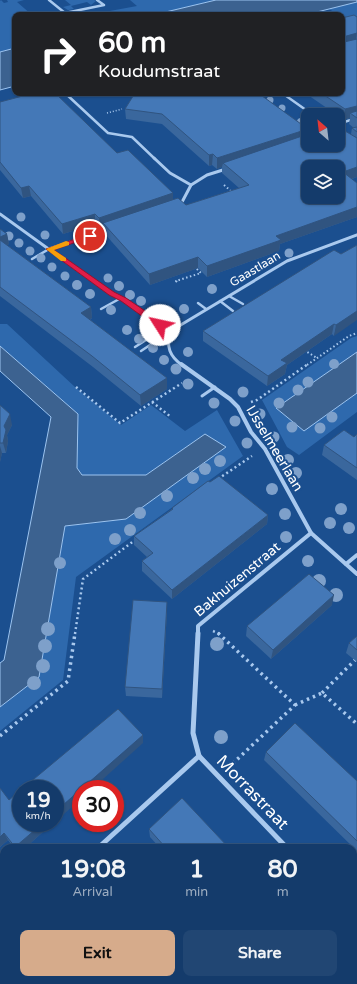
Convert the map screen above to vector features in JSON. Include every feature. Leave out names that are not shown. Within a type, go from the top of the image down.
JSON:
[{"type":"street","points":[[49,0],[64,12]]},
{"type":"street","points":[[70,12],[104,5],[97,0]]},
{"type":"street","points":[[68,96],[108,133],[132,137],[170,173],[191,185]]},
{"type":"street","points":[[286,96],[302,108]]},
{"type":"street","points":[[345,122],[357,118]]},
{"type":"street","points":[[172,207],[182,204],[191,185],[206,175],[232,167]]},
{"type":"street","points":[[0,214],[111,294],[121,298],[169,332]]},
{"type":"street","points":[[49,249],[111,229]]},
{"type":"street","name":"Gaastlaan","points":[[169,332],[287,260],[357,235]]},
{"type":"street","name":"IJsselmeerlaan","points":[[169,332],[167,349],[172,357],[214,387],[238,407],[251,432],[265,449],[311,533],[357,574]]},
{"type":"street","name":"Bakhuizenstraat","points":[[199,756],[193,732],[198,626],[311,533]]},
{"type":"street","points":[[346,564],[357,555]]},
{"type":"street","points":[[102,844],[199,756]]},
{"type":"street","name":"Morrastraat","points":[[199,756],[283,844]]},
{"type":"lane","points":[[32,259],[49,249]]},
{"type":"lane","points":[[229,296],[243,304]]},
{"type":"lane","points":[[101,309],[121,298]]},
{"type":"lane","points":[[220,301],[233,310]]},
{"type":"lane","points":[[198,303],[206,309]]},
{"type":"lane","points":[[135,346],[157,333],[169,332]]},
{"type":"lane","points":[[140,351],[159,340],[169,332]]},
{"type":"lane","points":[[202,396],[214,387]]},
{"type":"path","points":[[178,282],[176,281],[200,273],[194,266]]},
{"type":"path","points":[[251,402],[257,400],[348,336],[357,333]]},
{"type":"path","points":[[303,349],[317,358]]},
{"type":"path","points":[[76,387],[120,423],[183,382]]},
{"type":"path","points":[[152,402],[171,417]]},
{"type":"path","points":[[215,481],[246,459],[253,456]]},
{"type":"path","points":[[0,736],[68,682],[83,579],[140,537]]},
{"type":"path","points":[[213,631],[220,634],[295,705]]},
{"type":"path","points":[[228,768],[295,705],[322,693],[357,658]]},
{"type":"path","points":[[322,693],[357,724]]},
{"type":"shaded area","points":[[1,0],[4,3],[8,2],[7,0],[24,0],[17,2],[29,12],[12,12],[12,49],[0,52]]},
{"type":"shaded area","points":[[65,0],[96,1],[91,5],[87,2],[71,6],[74,9],[68,10],[63,7],[71,5]]},
{"type":"shaded area","points":[[130,0],[216,0],[166,12],[104,12],[137,6]]},
{"type":"shaded area","points":[[216,0],[357,0],[357,2],[317,12],[166,12]]},
{"type":"shaded area","points":[[357,2],[357,26],[345,19],[345,12],[334,12],[329,9]]},
{"type":"shaded area","points":[[12,49],[12,87],[0,90],[0,52]]},
{"type":"shaded area","points":[[0,324],[7,324],[75,387],[121,425],[151,405],[185,431],[217,410],[243,456],[76,577],[63,680],[0,731],[0,707],[39,677],[65,526],[126,519],[205,434],[146,475],[81,475],[77,468],[78,414],[0,346]]},
{"type":"shaded area","points":[[357,336],[357,352],[276,408],[304,430],[357,393],[357,412],[299,455],[287,447],[262,400],[351,338]]},
{"type":"shaded area","points":[[0,346],[78,414],[77,468],[82,475],[146,475],[205,434],[226,447],[126,519],[65,526],[39,677],[0,707],[0,663],[4,660],[51,417],[0,371]]},
{"type":"shaded area","points":[[357,352],[357,393],[304,431],[276,408]]},
{"type":"building","points":[[354,15],[357,17],[357,33],[345,36],[345,17]]},
{"type":"building","points":[[357,39],[357,106],[345,109],[326,96],[345,96],[345,42]]},
{"type":"building","points":[[23,96],[58,96],[117,153],[128,150],[173,193],[99,218],[95,214],[62,224],[29,186],[21,188],[0,162],[0,102]]},
{"type":"building","points":[[133,96],[262,96],[301,124],[301,131],[217,158],[213,154],[209,155],[162,114],[125,109]]},
{"type":"building","points":[[357,111],[357,118],[350,113]]},
{"type":"building","points":[[357,127],[357,132],[352,128]]},
{"type":"building","points":[[345,131],[357,138],[357,167],[345,171],[345,160],[301,160],[301,204],[345,204],[345,174],[357,183],[357,207],[276,236],[281,240],[207,266],[198,257],[149,274],[103,223],[178,198],[186,205],[249,185],[223,163],[301,136],[301,152],[345,152]]},
{"type":"building","points":[[0,229],[7,234],[0,237]]},
{"type":"building","points":[[0,240],[91,307],[81,313],[167,378],[140,395],[92,356],[0,287]]},
{"type":"building","points":[[357,245],[357,311],[336,325],[334,324],[281,360],[287,363],[268,376],[203,331],[334,250],[341,254]]},
{"type":"building","points":[[0,405],[10,414],[4,426],[6,430],[3,443],[0,443]]},
{"type":"building","points":[[344,430],[354,437],[357,434],[357,468],[324,445]]},
{"type":"building","points":[[219,476],[268,515],[172,590],[142,561],[153,553],[134,536],[173,509],[172,508],[208,481],[210,482]]},
{"type":"building","points":[[309,574],[334,595],[273,650],[247,626]]},
{"type":"building","points":[[133,600],[167,602],[162,689],[125,687]]},
{"type":"building","points":[[357,636],[357,650],[349,643]]},
{"type":"building","points":[[118,709],[143,735],[92,780],[72,780],[72,797],[64,804],[64,780],[33,780]]},
{"type":"building","points":[[295,723],[357,781],[357,841],[266,752]]},
{"type":"building","points":[[0,788],[9,800],[12,798],[12,832],[32,832],[18,844],[13,844],[4,833],[0,837]]},
{"type":"building","points":[[182,798],[225,844],[162,844],[149,829]]},
{"type":"slow traffic","points":[[63,259],[49,249],[66,244]]},
{"type":"route","points":[[90,236],[49,249],[111,294],[123,299],[160,325]]}]
